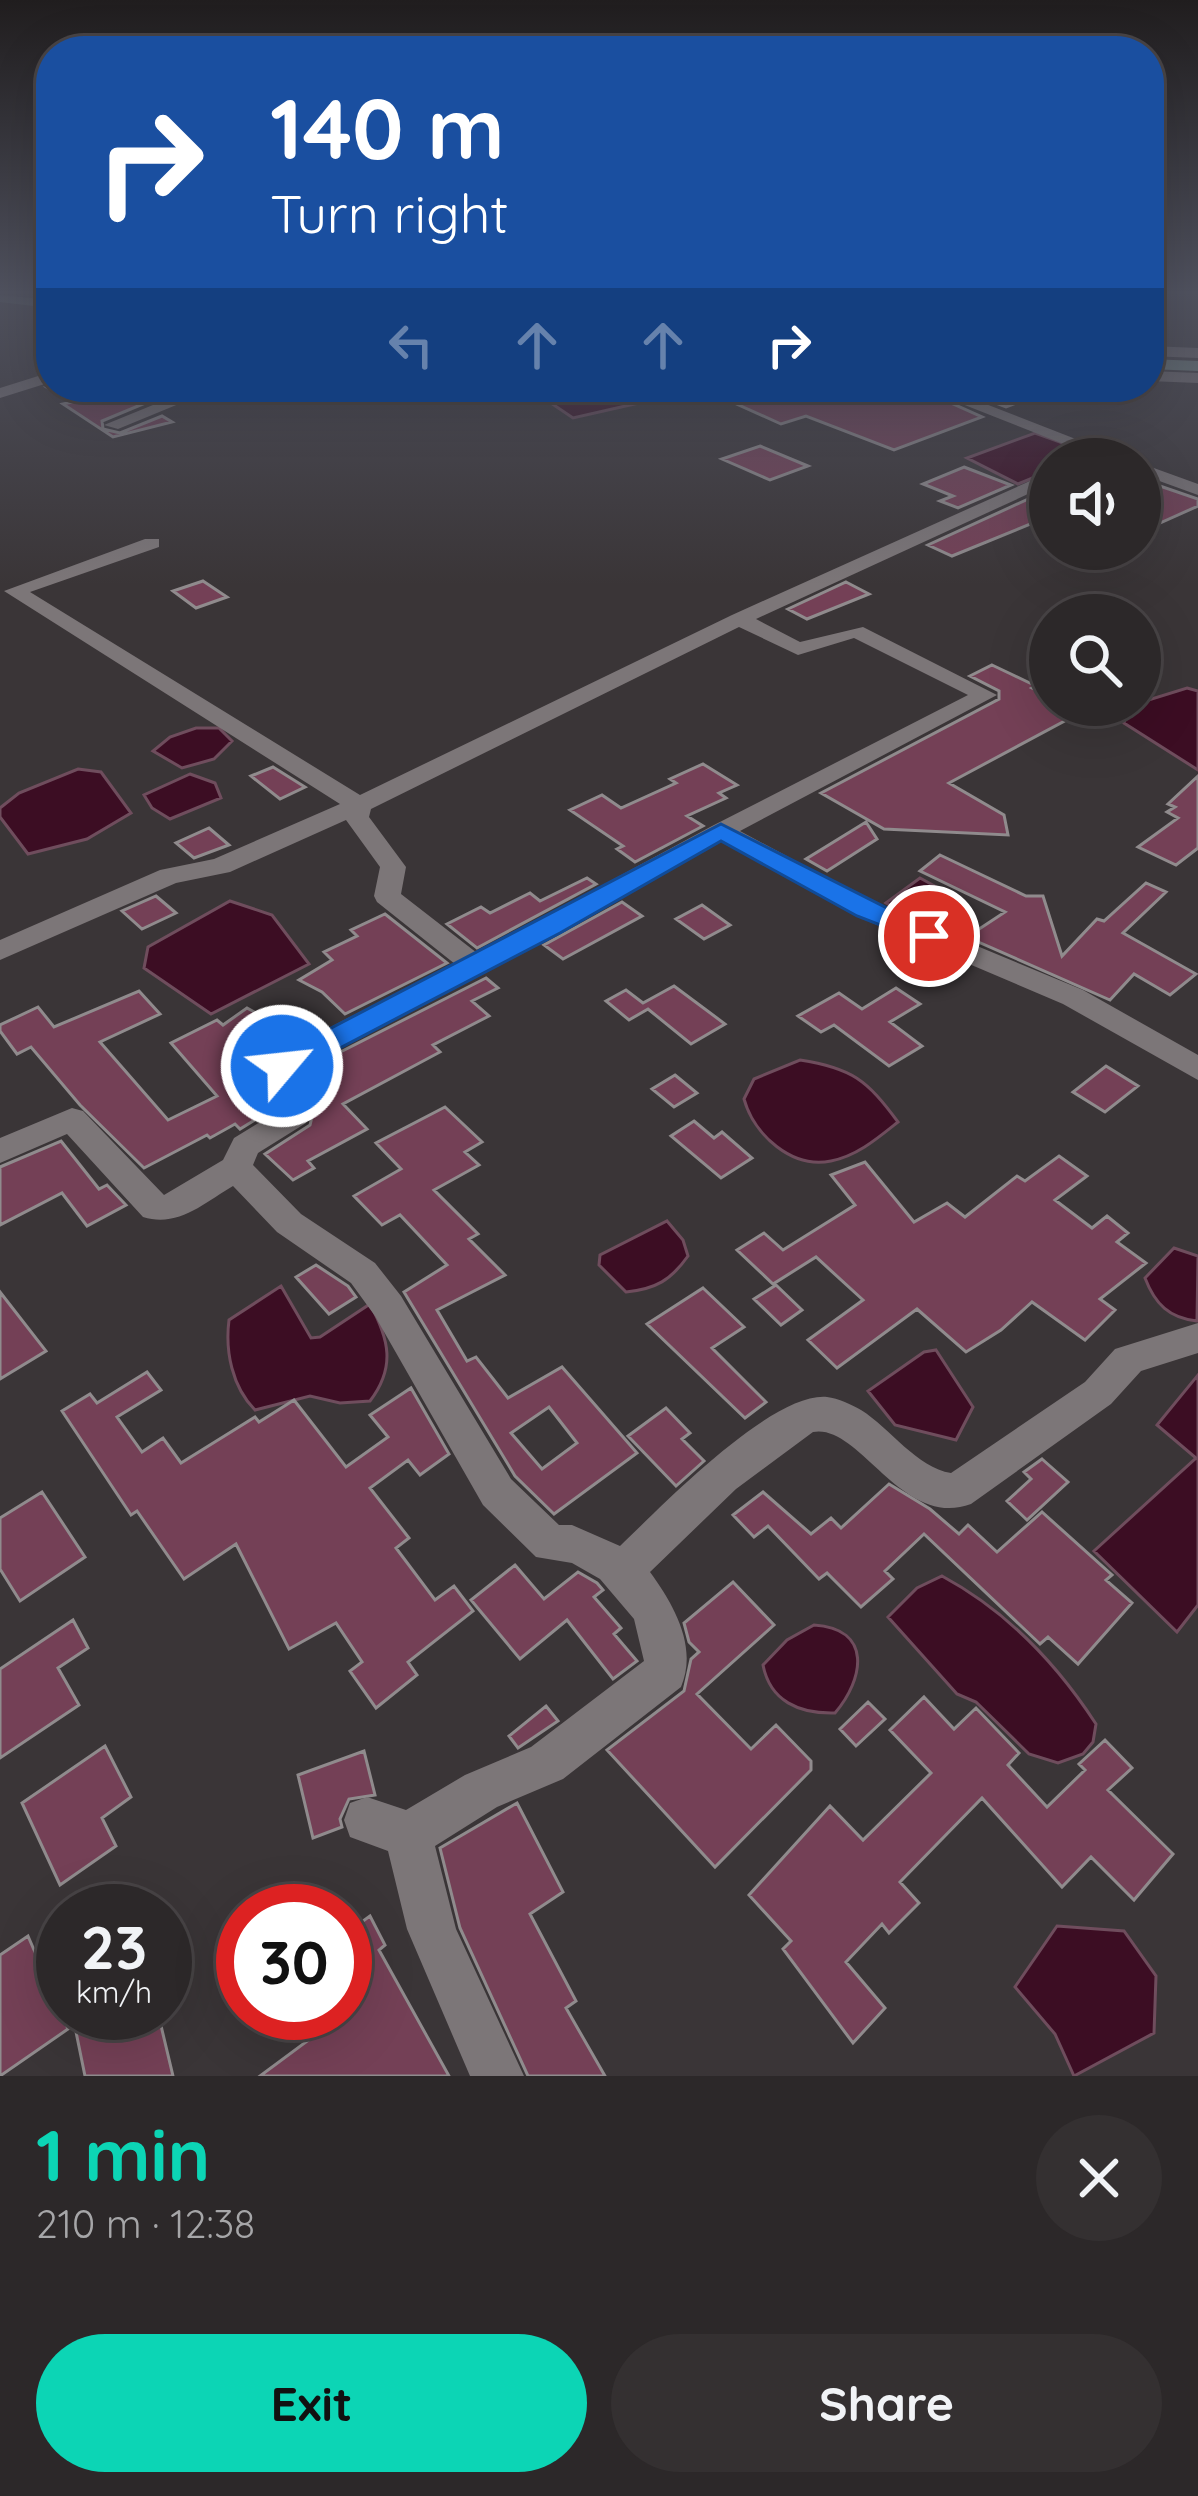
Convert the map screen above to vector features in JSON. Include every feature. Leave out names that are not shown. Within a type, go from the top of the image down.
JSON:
[{"type":"street","points":[[112,424],[171,402]]},
{"type":"street","points":[[964,402],[1054,438]]},
{"type":"street","points":[[1161,476],[1198,490]]},
{"type":"street","points":[[0,951],[169,876],[221,866],[359,805],[740,619],[1029,487]]},
{"type":"street","points":[[152,544],[14,591],[359,805]]},
{"type":"street","points":[[0,1151],[69,1118],[155,1208],[168,1209],[236,1168],[245,1146],[298,1109],[284,1063],[986,695],[869,635],[843,633],[798,649],[740,619]]},
{"type":"street","points":[[359,805],[356,817],[393,867],[388,896],[475,966]]},
{"type":"street","points":[[721,831],[866,910],[1073,997],[1198,1069]]},
{"type":"street","points":[[236,1168],[289,1223],[363,1274],[388,1306],[497,1492],[550,1544],[568,1541],[624,1570],[662,1628],[670,1651],[666,1672],[547,1763],[388,1827],[440,1958],[498,2076]]},
{"type":"street","points":[[624,1570],[698,1498],[802,1414],[824,1413],[845,1420],[929,1486],[957,1491],[1098,1393],[1128,1360],[1198,1338]]},
{"type":"shaded area","points":[[549,402],[643,402],[573,418]]},
{"type":"shaded area","points":[[1035,433],[1049,438],[1029,438],[1029,480],[1018,484],[967,458]]},
{"type":"shaded area","points":[[1187,688],[1198,691],[1198,770],[1129,726],[1161,726],[1161,696]]},
{"type":"shaded area","points":[[196,728],[219,728],[232,741],[214,759],[182,768],[153,751],[170,737]]},
{"type":"shaded area","points":[[78,769],[101,772],[131,813],[87,839],[28,854],[0,817],[0,808],[19,793]]},
{"type":"shaded area","points":[[190,774],[215,783],[221,798],[170,819],[152,808],[144,795]]},
{"type":"shaded area","points":[[920,878],[960,900],[971,913],[934,932],[886,903]]},
{"type":"shaded area","points":[[230,901],[272,915],[309,964],[211,1014],[144,968],[148,947]]},
{"type":"shaded area","points":[[800,1060],[857,1078],[898,1122],[841,1159],[816,1162],[789,1154],[756,1125],[744,1099],[754,1079]]},
{"type":"shaded area","points":[[667,1221],[683,1240],[688,1256],[662,1282],[626,1292],[599,1265],[600,1255]]},
{"type":"shaded area","points":[[1174,1248],[1198,1256],[1197,1321],[1164,1308],[1145,1278]]},
{"type":"shaded area","points":[[281,1286],[311,1338],[320,1337],[370,1304],[387,1353],[384,1376],[370,1401],[340,1403],[310,1396],[255,1410],[247,1401],[232,1368],[229,1320]]},
{"type":"shaded area","points":[[936,1350],[973,1407],[956,1440],[895,1425],[868,1391],[924,1352]]},
{"type":"shaded area","points":[[1198,1375],[1198,1605],[1177,1632],[1094,1551],[1196,1458],[1157,1425]]},
{"type":"shaded area","points":[[942,1576],[1008,1622],[1064,1680],[1096,1724],[1093,1742],[1083,1754],[1058,1763],[1029,1754],[976,1702],[957,1694],[888,1617],[917,1588]]},
{"type":"shaded area","points":[[814,1625],[846,1636],[858,1658],[852,1685],[835,1713],[788,1703],[772,1688],[763,1665],[787,1640]]},
{"type":"shaded area","points":[[1057,1926],[1124,1931],[1156,1976],[1154,2033],[1074,2076],[1055,2034],[1015,1987]]},
{"type":"building","points":[[732,402],[948,402],[982,417],[894,450],[806,416],[781,424]]},
{"type":"building","points":[[63,404],[143,404],[102,421],[103,429],[120,433],[162,416],[172,422],[113,437]]},
{"type":"building","points":[[760,446],[808,466],[770,480],[722,459]]},
{"type":"building","points":[[964,467],[1011,485],[958,508],[940,501],[953,496],[923,484]]},
{"type":"building","points":[[1161,486],[1198,499],[1198,506],[1161,523]]},
{"type":"building","points":[[1029,499],[1029,525],[952,556],[928,545]]},
{"type":"building","points":[[203,581],[227,597],[196,608],[173,591]]},
{"type":"building","points":[[846,582],[869,594],[807,619],[788,609]]},
{"type":"building","points":[[992,665],[1029,683],[1029,726],[1055,726],[949,783],[1004,815],[1008,835],[884,829],[821,793],[999,699],[999,691],[970,676]]},
{"type":"building","points":[[703,764],[737,785],[719,793],[726,798],[687,816],[703,826],[635,862],[617,849],[623,846],[570,810],[602,795],[621,808],[676,783],[670,779]]},
{"type":"building","points":[[273,767],[305,787],[280,799],[251,776]]},
{"type":"building","points":[[1198,776],[1198,848],[1176,865],[1138,847],[1178,818],[1167,812],[1175,807],[1168,804]]},
{"type":"building","points":[[866,822],[877,839],[827,871],[806,859]]},
{"type":"building","points":[[209,828],[229,845],[194,858],[176,843]]},
{"type":"building","points":[[940,855],[1026,896],[1043,896],[1062,956],[1097,919],[1104,921],[1146,883],[1166,892],[1123,933],[1196,974],[1170,995],[1134,974],[1110,1000],[967,937],[1005,912],[920,871]]},
{"type":"building","points":[[587,878],[596,884],[477,948],[447,924],[481,907],[490,913],[530,893],[540,901]]},
{"type":"building","points":[[156,896],[176,913],[142,929],[122,911]]},
{"type":"building","points":[[622,902],[642,916],[563,959],[544,945]]},
{"type":"building","points":[[702,905],[730,925],[704,939],[676,919]]},
{"type":"building","points":[[385,914],[447,963],[345,1014],[322,992],[299,980],[332,960],[324,952],[357,936],[351,930]]},
{"type":"building","points":[[486,978],[498,988],[472,1001],[489,1016],[433,1045],[440,1052],[343,1104],[367,1129],[308,1161],[314,1168],[293,1180],[265,1154],[310,1125],[316,1101],[307,1069]]},
{"type":"building","points":[[674,986],[725,1024],[691,1044],[648,1009],[629,1020],[606,1001],[626,990],[643,1003]]},
{"type":"building","points":[[896,988],[920,1004],[890,1022],[922,1046],[889,1066],[834,1025],[821,1032],[798,1016],[839,993],[862,1009]]},
{"type":"building","points":[[139,991],[160,1014],[100,1042],[168,1120],[217,1096],[171,1043],[217,1020],[223,1025],[247,1008],[300,1037],[271,1052],[265,1061],[276,1107],[240,1129],[235,1124],[210,1138],[207,1135],[144,1168],[80,1105],[31,1047],[17,1054],[0,1031],[0,1025],[38,1007],[54,1027]]},
{"type":"building","points":[[1106,1066],[1138,1086],[1105,1112],[1073,1092]]},
{"type":"building","points":[[675,1075],[697,1093],[674,1107],[652,1089]]},
{"type":"building","points":[[445,1107],[482,1142],[465,1152],[479,1165],[434,1190],[478,1234],[469,1239],[505,1275],[437,1310],[467,1361],[476,1357],[508,1398],[562,1367],[637,1453],[554,1514],[515,1476],[404,1292],[447,1265],[400,1215],[382,1225],[354,1196],[401,1169],[376,1143]],"holes":[[[549,1407],[577,1443],[542,1469],[511,1433]]]},
{"type":"building","points":[[694,1121],[714,1138],[722,1132],[752,1158],[721,1178],[671,1136]]},
{"type":"building","points":[[61,1141],[99,1189],[107,1185],[126,1205],[87,1226],[62,1193],[0,1225],[0,1167]]},
{"type":"building","points":[[1059,1156],[1087,1176],[1055,1200],[1092,1228],[1107,1216],[1128,1233],[1117,1242],[1146,1263],[1100,1299],[1115,1310],[1085,1340],[1032,1302],[966,1352],[917,1309],[837,1368],[808,1340],[863,1300],[816,1257],[773,1284],[737,1250],[764,1233],[783,1250],[855,1205],[831,1175],[865,1162],[914,1222],[947,1203],[965,1217],[1017,1176],[1025,1181]]},
{"type":"building","points":[[316,1265],[356,1297],[329,1314],[296,1277]]},
{"type":"building","points":[[776,1285],[802,1310],[781,1325],[754,1299]]},
{"type":"building","points":[[703,1288],[744,1327],[712,1348],[766,1402],[745,1418],[647,1324]]},
{"type":"building","points":[[0,1292],[46,1351],[0,1379]]},
{"type":"building","points":[[147,1372],[161,1390],[117,1417],[142,1452],[163,1438],[181,1463],[255,1417],[259,1422],[294,1400],[346,1467],[388,1437],[370,1415],[411,1388],[449,1454],[420,1475],[408,1460],[370,1488],[409,1538],[396,1548],[435,1600],[454,1586],[473,1611],[408,1662],[417,1675],[376,1708],[350,1671],[362,1662],[336,1623],[289,1649],[236,1544],[184,1579],[137,1511],[131,1515],[62,1411],[90,1394],[97,1403]]},
{"type":"building","points":[[666,1408],[690,1433],[682,1439],[704,1461],[676,1486],[628,1436]]},
{"type":"building","points":[[1042,1459],[1068,1482],[1027,1520],[1007,1501],[1031,1479],[1024,1472]]},
{"type":"building","points":[[889,1484],[959,1534],[968,1525],[997,1552],[1042,1512],[1112,1575],[1106,1580],[1132,1603],[1078,1664],[1048,1637],[1040,1644],[924,1534],[885,1571],[893,1579],[861,1607],[827,1573],[819,1579],[768,1526],[754,1537],[733,1515],[763,1492],[811,1534],[831,1518],[841,1528]]},
{"type":"building","points":[[42,1492],[85,1557],[20,1601],[0,1569],[0,1518]]},
{"type":"building","points":[[515,1565],[544,1599],[578,1572],[597,1583],[603,1590],[594,1597],[621,1628],[614,1634],[637,1661],[613,1679],[567,1620],[520,1659],[471,1600]]},
{"type":"building","points":[[733,1582],[774,1625],[697,1694],[751,1749],[776,1725],[811,1761],[811,1770],[715,1867],[607,1750],[684,1691],[691,1659],[699,1652],[689,1642],[684,1623]]},
{"type":"building","points":[[73,1620],[88,1648],[58,1668],[79,1705],[0,1758],[0,1669]]},
{"type":"building","points":[[924,1697],[954,1729],[976,1708],[1019,1753],[1008,1765],[1047,1807],[1085,1770],[1079,1764],[1105,1740],[1132,1768],[1108,1790],[1173,1854],[1134,1900],[1091,1857],[1062,1887],[982,1798],[900,1882],[919,1903],[889,1933],[882,1924],[846,1962],[885,2008],[853,2043],[783,1949],[791,1941],[749,1895],[830,1806],[863,1840],[931,1773],[890,1730]]},
{"type":"building","points":[[868,1702],[885,1719],[856,1746],[840,1729]]},
{"type":"building","points":[[546,1706],[558,1721],[518,1748],[509,1736]]},
{"type":"building","points":[[105,1746],[131,1797],[102,1818],[116,1846],[61,1884],[22,1803]]},
{"type":"building","points":[[364,1751],[375,1795],[349,1799],[340,1819],[342,1827],[313,1838],[298,1775]]},
{"type":"building","points":[[517,1803],[563,1892],[530,1914],[576,2001],[566,2008],[605,2076],[528,2076],[460,1928],[440,1848]]},
{"type":"building","points":[[372,1920],[385,1945],[379,1950],[449,2076],[260,2076],[309,2040],[372,2040]]},
{"type":"building","points":[[28,1936],[36,1955],[36,2040],[52,2040],[0,2076],[0,1955]]},
{"type":"building","points":[[78,2040],[164,2040],[173,2076],[85,2076]]},
{"type":"route","points":[[282,1066],[551,927],[721,831],[866,910],[929,936]]}]
